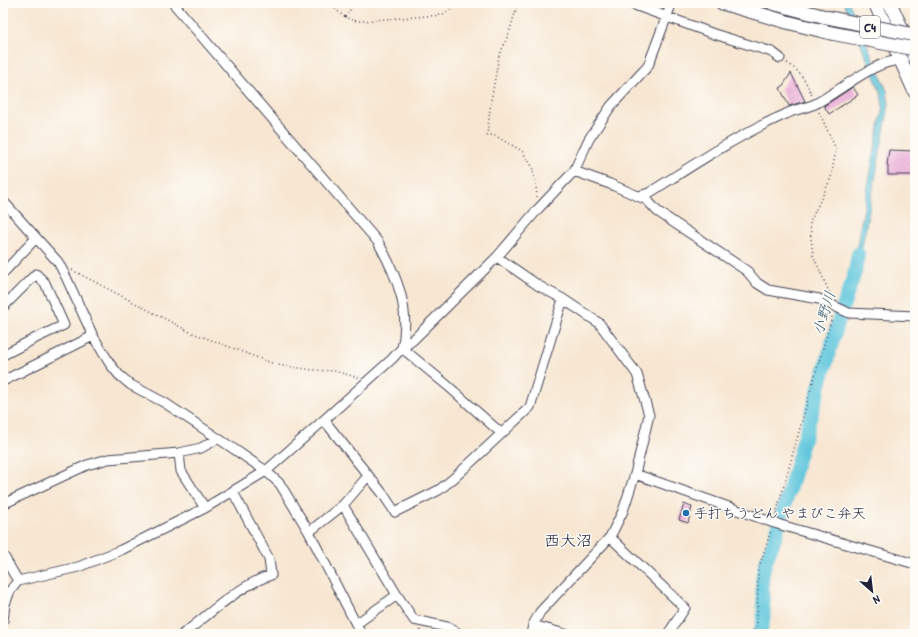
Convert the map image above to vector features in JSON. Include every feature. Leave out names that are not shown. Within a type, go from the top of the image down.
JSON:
[{"type":"highway","name":"C4","points":[[722,3],[831,33],[915,49]]},
{"type":"highway","name":"C4","points":[[772,3],[826,17],[915,35]]},
{"type":"highway","points":[[875,3],[902,60],[915,92]]},
{"type":"highway","points":[[890,3],[915,58]]},
{"type":"street","points":[[172,3],[378,242],[391,264],[399,287],[405,320],[405,334],[402,348]]},
{"type":"street","points":[[629,3],[714,34],[772,52],[780,58]]},
{"type":"street","points":[[3,621],[5,604],[10,591],[18,581],[78,567],[121,550],[205,508],[266,471],[402,348],[413,340],[497,257],[574,170],[589,139],[610,106],[648,66],[671,5]]},
{"type":"street","points":[[639,196],[649,193],[748,133],[787,113],[815,104],[878,66],[891,61],[902,60],[915,63]]},
{"type":"street","points":[[574,170],[647,200],[657,210],[676,224],[748,271],[757,283],[768,290],[819,300],[849,313],[915,316]]},
{"type":"street","points":[[3,201],[58,262],[94,336],[110,364],[120,375],[131,385],[165,403],[266,471],[280,484],[309,532],[361,634]]},
{"type":"street","points":[[3,273],[36,238]]},
{"type":"street","points":[[497,257],[539,286],[563,299],[599,322],[637,374],[648,415],[635,474],[623,511],[610,537],[540,612],[532,630],[565,634]]},
{"type":"street","points":[[3,307],[36,274],[45,283],[64,325],[3,355]]},
{"type":"street","points":[[324,420],[383,494],[395,512],[439,490],[454,478],[530,407],[563,299]]},
{"type":"street","points":[[3,381],[94,336]]},
{"type":"street","points":[[402,348],[501,433]]},
{"type":"street","points":[[3,504],[87,465],[108,459],[179,453],[201,448],[217,438]]},
{"type":"street","points":[[179,453],[181,471],[205,508]]},
{"type":"street","points":[[635,474],[774,523],[915,564]]},
{"type":"street","points":[[309,532],[343,505],[368,476]]},
{"type":"street","points":[[184,634],[239,592],[259,579],[272,574],[269,559],[233,492]]},
{"type":"street","points":[[343,505],[397,595],[414,620],[447,627],[460,634]]},
{"type":"street","points":[[610,537],[685,608],[668,634]]},
{"type":"street","points":[[3,555],[18,581]]},
{"type":"street","points":[[356,624],[397,595]]},
{"type":"path","points":[[329,3],[345,17],[354,21],[441,15],[463,3]]},
{"type":"path","points":[[345,17],[355,3]]},
{"type":"path","points":[[518,3],[509,33],[499,56],[487,135],[494,135],[522,151],[532,166],[536,185],[537,210]]},
{"type":"path","points":[[752,634],[757,624],[758,570],[774,523],[812,385],[836,307],[813,256],[810,238],[810,222],[831,178],[836,149],[815,104],[808,84],[800,73],[780,58]]},
{"type":"path","points":[[72,270],[197,335],[277,365],[314,370],[334,370],[367,381]]},
{"type":"water","points":[[844,3],[849,3],[887,91],[889,105],[857,273],[852,272],[883,106],[881,93]]},
{"type":"building","points":[[791,73],[805,101],[789,106],[780,88]]},
{"type":"building","points":[[853,87],[858,95],[829,114],[824,106]]},
{"type":"building","points":[[889,150],[915,151],[915,175],[888,175],[887,165]]},
{"type":"building","name":"手打ちうどん やまびこ弁天","points":[[684,504],[692,507],[688,523],[679,520]]},
{"type":"waterway","name":"小野川","points":[[759,634],[762,626],[764,611],[762,588],[764,569],[775,538],[840,316],[855,272],[858,254]]},
{"type":"place","name":"手打ちうどん やまびこ弁天","points":[[686,513]]},
{"type":"district","name":"西大沼","points":[[568,540]]}]
